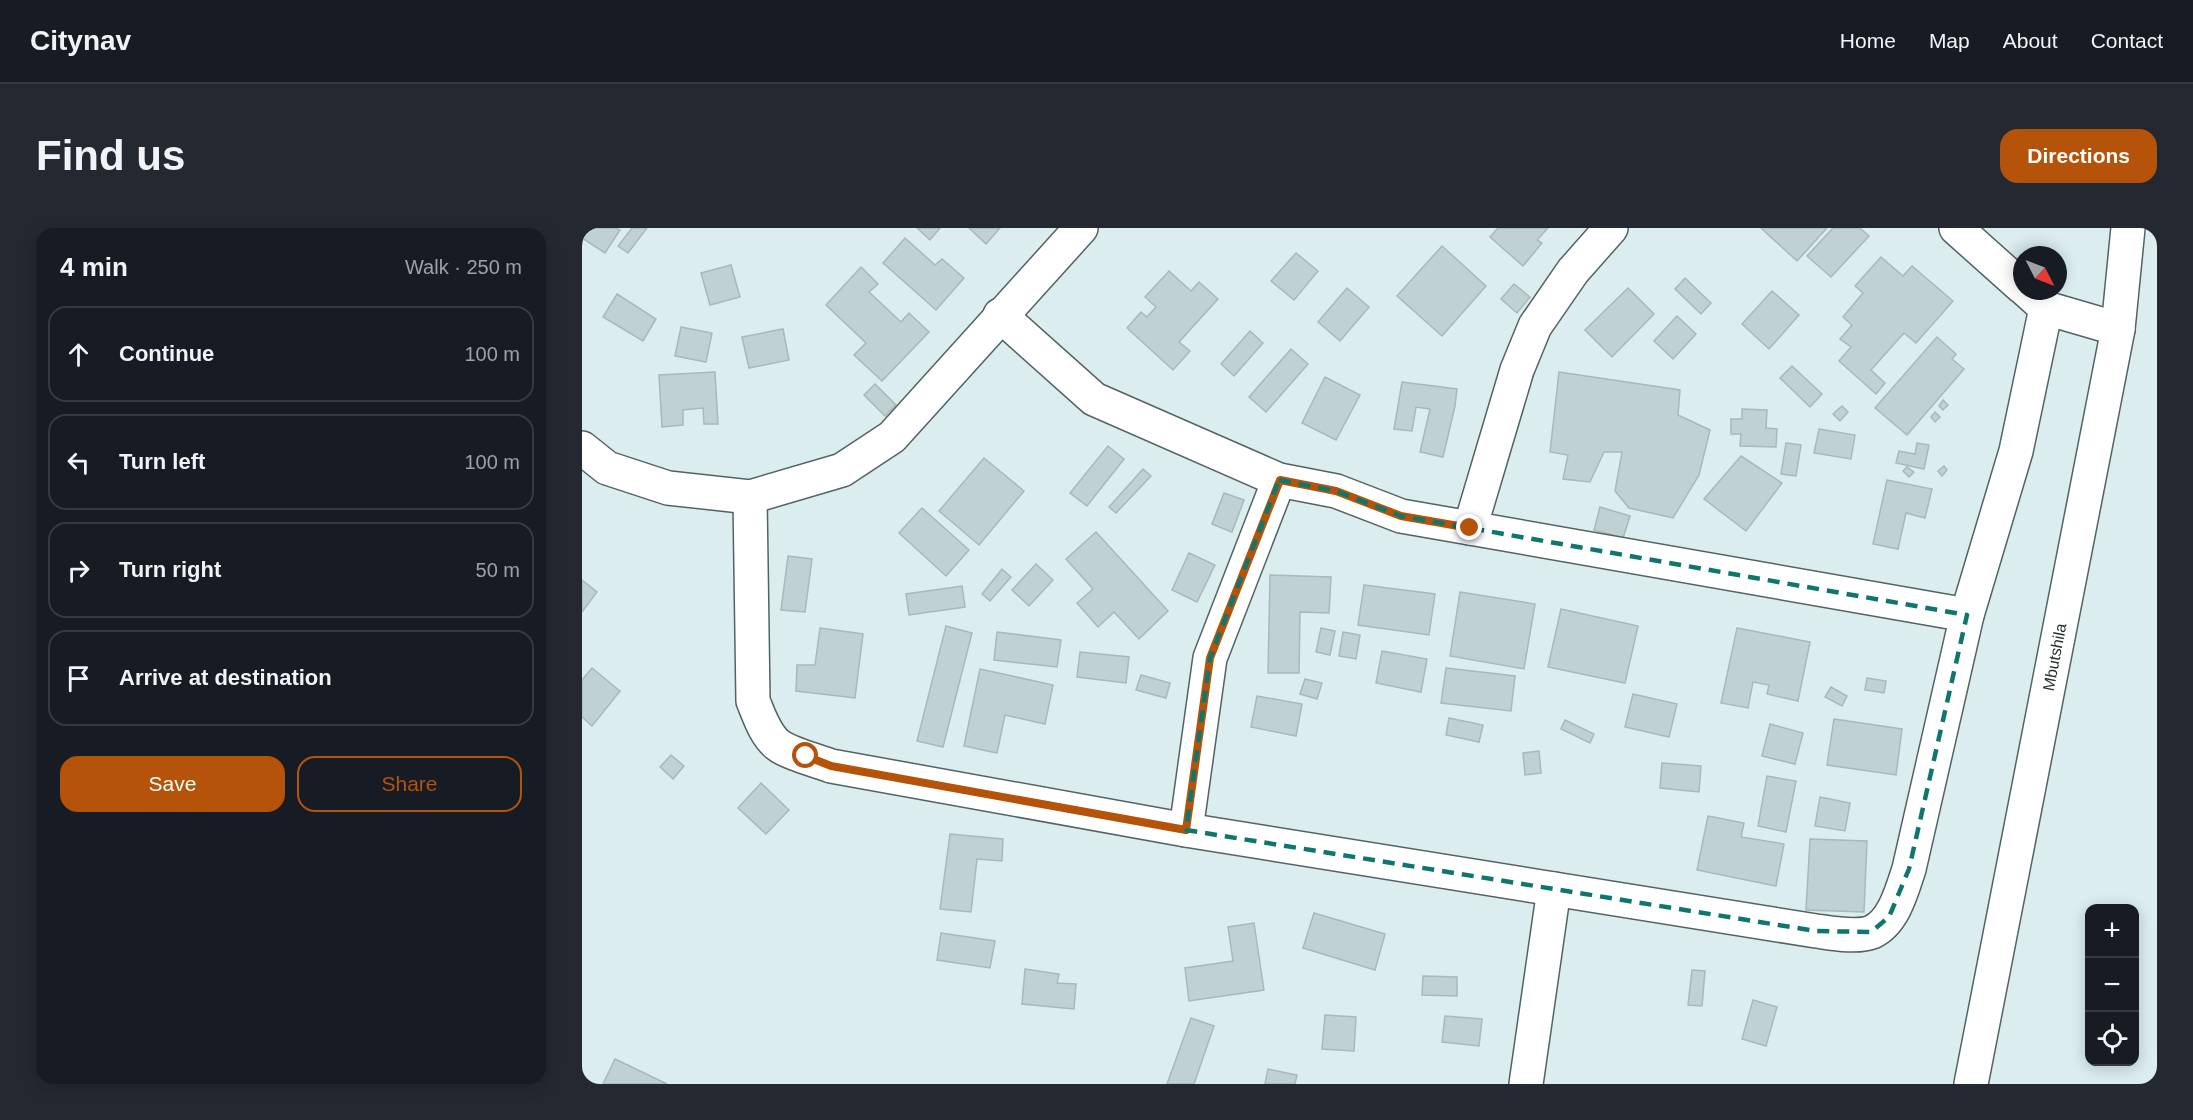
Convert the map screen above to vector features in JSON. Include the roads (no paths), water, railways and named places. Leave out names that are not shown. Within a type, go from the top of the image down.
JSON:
[{"type":"street","points":[[582,448],[607,468],[668,488],[750,497],[842,470],[892,436],[1081,228]]},
{"type":"street","points":[[1470,528],[1517,370],[1535,326],[1574,271],[1611,228]]},
{"type":"street","points":[[1956,228],[2013,278]]},
{"type":"street","name":"Mbutshila","points":[[1971,1084],[2118,329],[2128,228]]},
{"type":"street","points":[[750,497],[753,701],[763,725],[778,745],[831,766],[1186,830],[1816,932],[1843,935],[1871,932],[1889,917],[1901,893],[1967,615],[2016,451],[2037,300]]},
{"type":"street","points":[[2040,300],[2118,329]]},
{"type":"street","points":[[1000,315],[1094,399],[1280,480],[1336,491],[1401,516],[1967,615]]},
{"type":"street","points":[[1186,830],[1210,658],[1280,480]]},
{"type":"street","points":[[1526,1084],[1554,889]]}]
